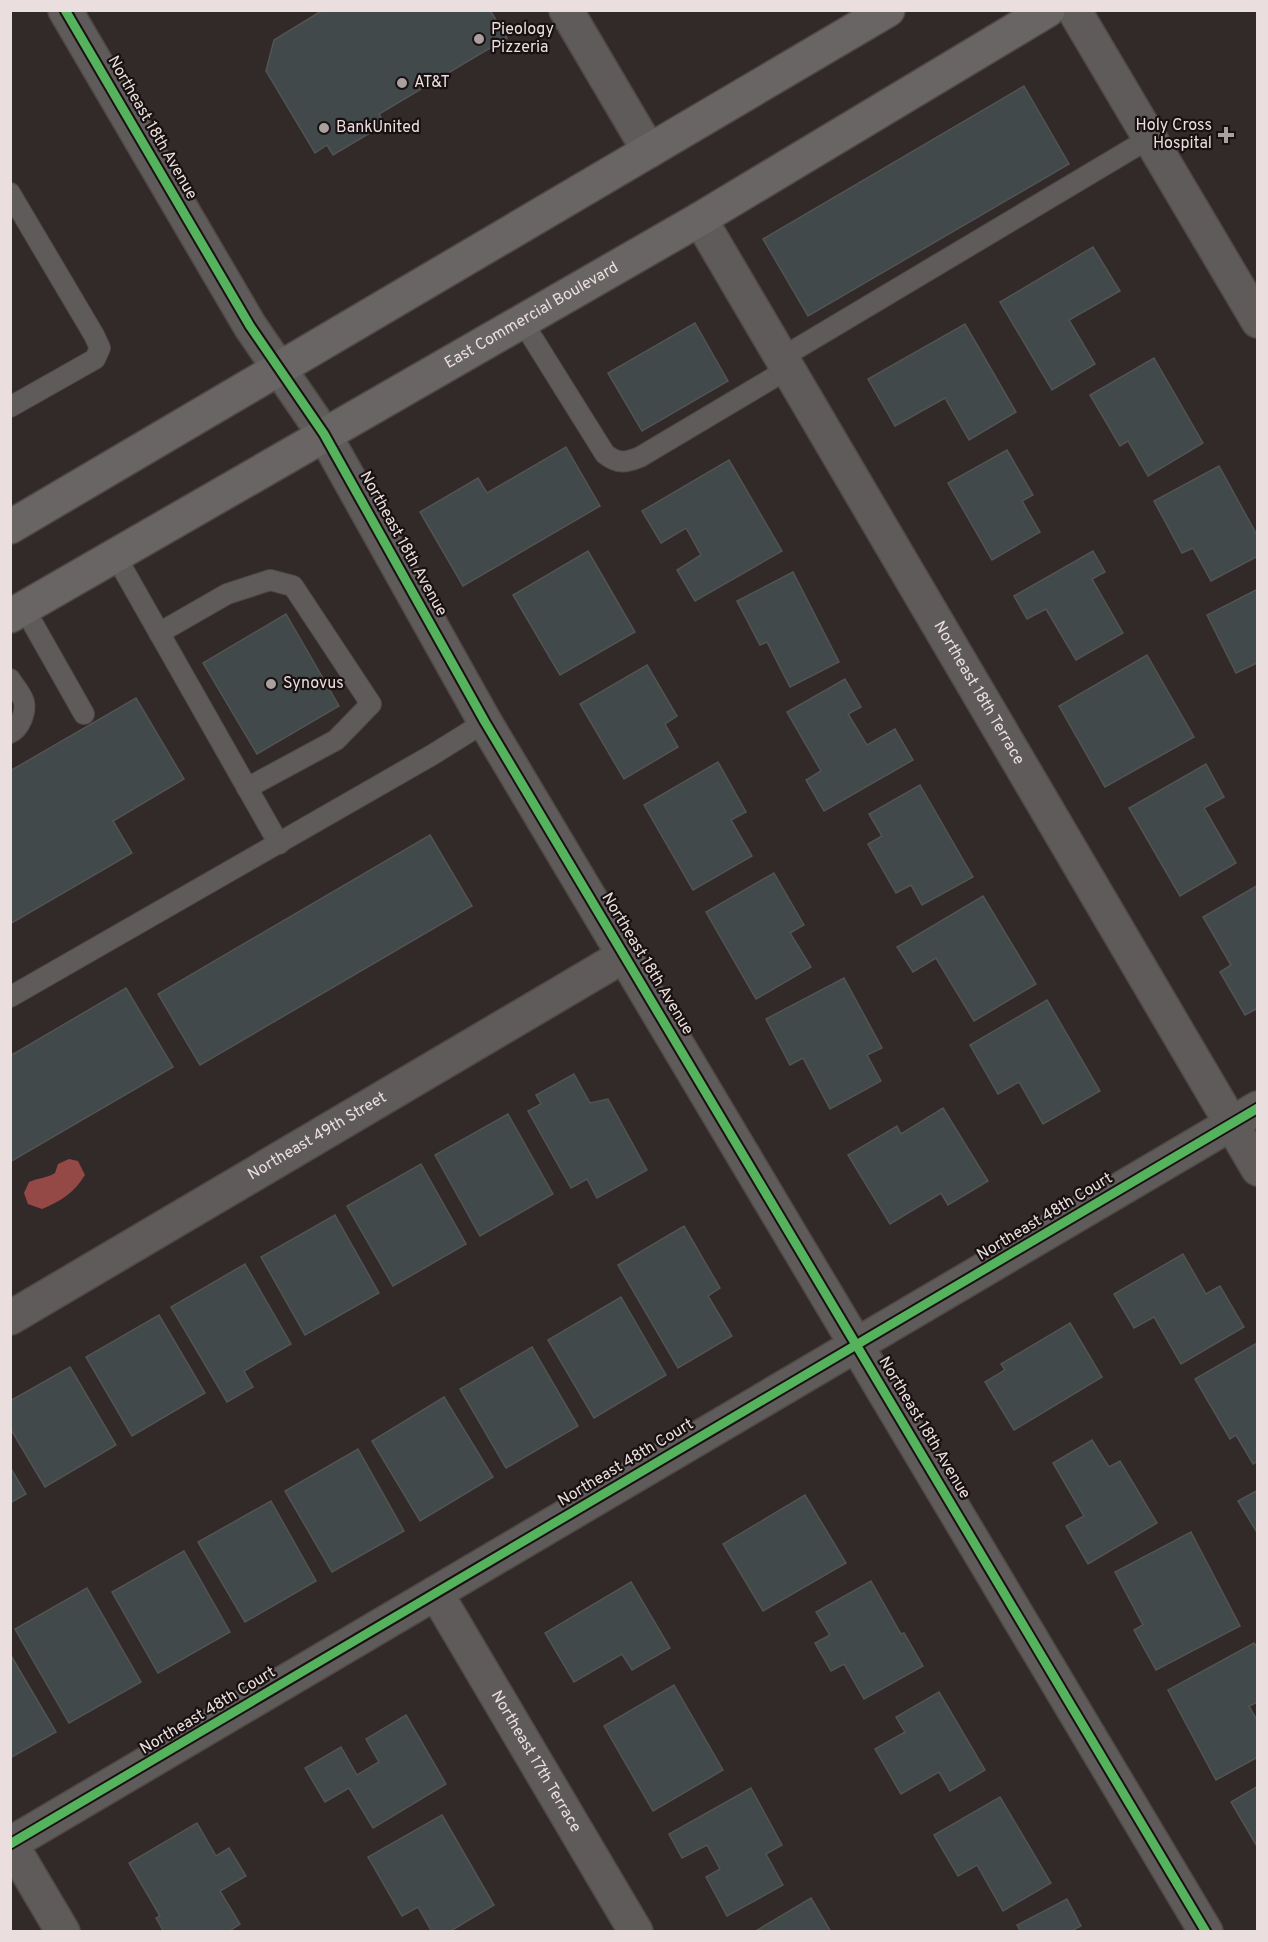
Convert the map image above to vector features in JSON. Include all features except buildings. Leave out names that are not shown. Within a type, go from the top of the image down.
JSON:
[{"type":"main road","points":[[10,527],[888,10]]},
{"type":"main road","name":"East Commercial Boulevard","points":[[17,612],[700,219],[1048,10]]},
{"type":"street","name":"Northeast 18th Avenue","points":[[65,10],[250,326],[324,435],[485,722],[1206,1932]]},
{"type":"street","points":[[566,10],[649,151]]},
{"type":"street","points":[[1074,10],[1257,321]]},
{"type":"street","name":"Northeast 18th Terrace","points":[[700,219],[784,364],[1244,1116],[1257,1168]]},
{"type":"street","name":"Northeast 49th Street","points":[[10,1318],[625,955]]},
{"type":"street","name":"Northeast 48th Court","points":[[11,1844],[1244,1116]]},
{"type":"street","name":"Northeast 17th Terrace","points":[[436,1593],[636,1932]]},
{"type":"street","points":[[11,1844],[63,1932]]},
{"type":"lane","points":[[522,321],[605,454],[616,462],[627,462],[640,457],[784,364],[1150,138]]},
{"type":"lane","points":[[10,193],[100,348],[95,359],[10,407]]},
{"type":"lane","points":[[115,555],[279,844]]},
{"type":"lane","points":[[159,633],[227,594],[270,580],[293,586],[371,704],[336,740],[247,788]]},
{"type":"lane","points":[[17,612],[84,714]]},
{"type":"lane","points":[[10,679],[24,702],[22,719],[16,730],[10,733]]},
{"type":"lane","points":[[10,997],[279,844],[485,722]]},
{"type":"shaded area","points":[[69,1159],[78,1161],[85,1175],[72,1192],[42,1209],[28,1204],[24,1193],[29,1182],[55,1173],[58,1164]]},
{"type":"cycle path","points":[[65,10],[250,326],[324,434],[485,722],[1206,1932]]},
{"type":"cycle path","points":[[10,1844],[1258,1108]]},
{"type":"place","name":"Pieology Pizzeria","points":[[479,39]]},
{"type":"place","name":"AT&T","points":[[402,83]]},
{"type":"place","name":"BankUnited","points":[[324,128]]},
{"type":"place","name":"Holy Cross Hospital","points":[[1226,135]]},
{"type":"place","name":"Synovus","points":[[271,684]]}]
